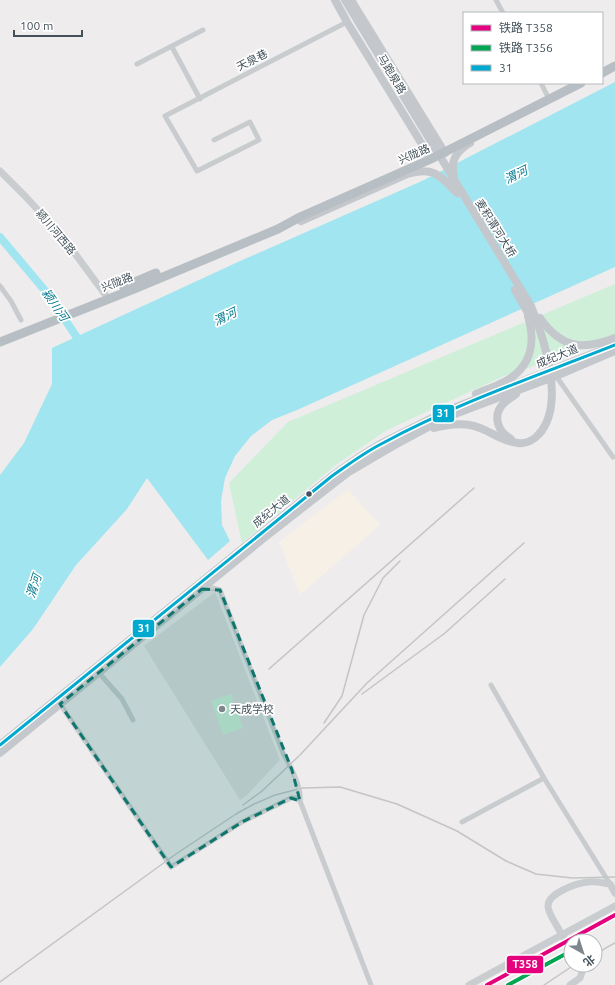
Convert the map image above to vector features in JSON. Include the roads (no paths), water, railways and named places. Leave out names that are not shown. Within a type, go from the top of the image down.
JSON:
[{"type":"highway","points":[[606,70],[615,60]]},
{"type":"highway","name":"兴陇路","points":[[444,150],[568,84]]},
{"type":"highway","name":"兴陇路","points":[[94,304],[278,229],[300,217],[430,157],[579,84]]},
{"type":"highway","name":"兴陇路","points":[[94,304],[135,282],[229,244],[430,157]]},
{"type":"highway","points":[[0,342],[94,304]]},
{"type":"main road","name":"马跑泉路","points":[[335,0],[430,157]]},
{"type":"main road","name":"马跑泉路","points":[[339,0],[348,4],[444,150]]},
{"type":"main road","name":"麦积渭河大桥","points":[[348,4],[541,330],[549,362],[552,393],[548,417],[542,431],[532,440],[520,443],[512,442],[499,434],[473,425],[462,423],[448,424],[418,432]]},
{"type":"main road","points":[[459,191],[452,170],[454,157],[458,151],[469,143],[519,119],[584,84]]},
{"type":"main road","points":[[278,229],[304,220],[407,174],[424,170],[431,171],[438,175],[459,191]]},
{"type":"main road","name":"颍川河西路","points":[[0,171],[26,196],[65,240],[105,298]]},
{"type":"main road","name":"颍川河西路","points":[[0,176],[62,242],[105,298]]},
{"type":"main road","points":[[528,307],[551,333],[570,344],[580,346],[598,344],[615,338]]},
{"type":"main road","points":[[382,443],[402,428],[440,409],[504,382],[519,371],[529,356],[532,338],[528,307]]},
{"type":"main road","name":"成纪大道","points":[[0,745],[332,476],[359,457],[382,443],[446,411],[615,345]]},
{"type":"main road","name":"成纪大道","points":[[0,753],[264,538],[347,473],[447,417],[556,376],[615,351]]},
{"type":"main road","points":[[499,434],[497,419],[502,405],[529,386]]},
{"type":"main road","points":[[558,928],[549,911],[548,906],[550,897],[589,881],[610,884],[615,892]]},
{"type":"main road","points":[[470,985],[615,906]]},
{"type":"main road","points":[[570,985],[580,978],[582,973]]},
{"type":"street","points":[[496,0],[502,12]]},
{"type":"street","name":"天泉巷","points":[[214,140],[250,122],[259,140],[197,171],[165,116],[347,22]]},
{"type":"street","points":[[137,64],[203,30]]},
{"type":"street","points":[[172,47],[200,99]]},
{"type":"street","points":[[542,84],[547,95]]},
{"type":"street","points":[[0,286],[11,301],[21,320]]},
{"type":"street","points":[[556,376],[613,456]]},
{"type":"street","points":[[202,589],[213,588],[220,590],[284,755],[292,770],[301,795],[300,801],[371,985]]},
{"type":"street","points":[[99,672],[122,699],[132,720]]},
{"type":"street","points":[[491,685],[544,778],[610,884]]},
{"type":"street","points":[[60,704],[171,867],[242,822],[291,798],[297,798],[300,801]]},
{"type":"street","points":[[462,822],[544,778]]},
{"type":"water","name":"渭河","points":[[615,82],[615,267],[272,420],[251,436],[235,456],[225,478],[221,501],[222,525],[230,541],[208,560],[147,478],[127,509],[76,565],[33,629],[0,667],[0,475],[24,443],[52,384],[52,348],[238,262],[422,181]]},
{"type":"waterway","name":"颍川河","points":[[0,237],[47,293],[82,345]]},
{"type":"tunnel","points":[[558,928],[563,937]]},
{"type":"railway","points":[[269,669],[474,488]]},
{"type":"railway","points":[[243,805],[262,791],[300,755],[367,683],[524,543]]},
{"type":"railway","points":[[324,723],[342,696],[364,615],[383,578],[400,561]]},
{"type":"railway","points":[[362,694],[445,633],[505,579]]},
{"type":"railway","points":[[0,982],[176,854],[236,814],[275,795],[303,788],[340,787],[397,804],[457,831],[506,861],[536,874],[572,878],[615,877]]},
{"type":"railway","points":[[603,950],[615,943]]},
{"type":"railway","points":[[544,985],[563,972]]},
{"type":"rail line","name":"T358","points":[[487,985],[615,915]]},
{"type":"rail line","name":"T356","points":[[508,985],[563,955]]},
{"type":"place","name":"天成学校","points":[[222,709]]}]
